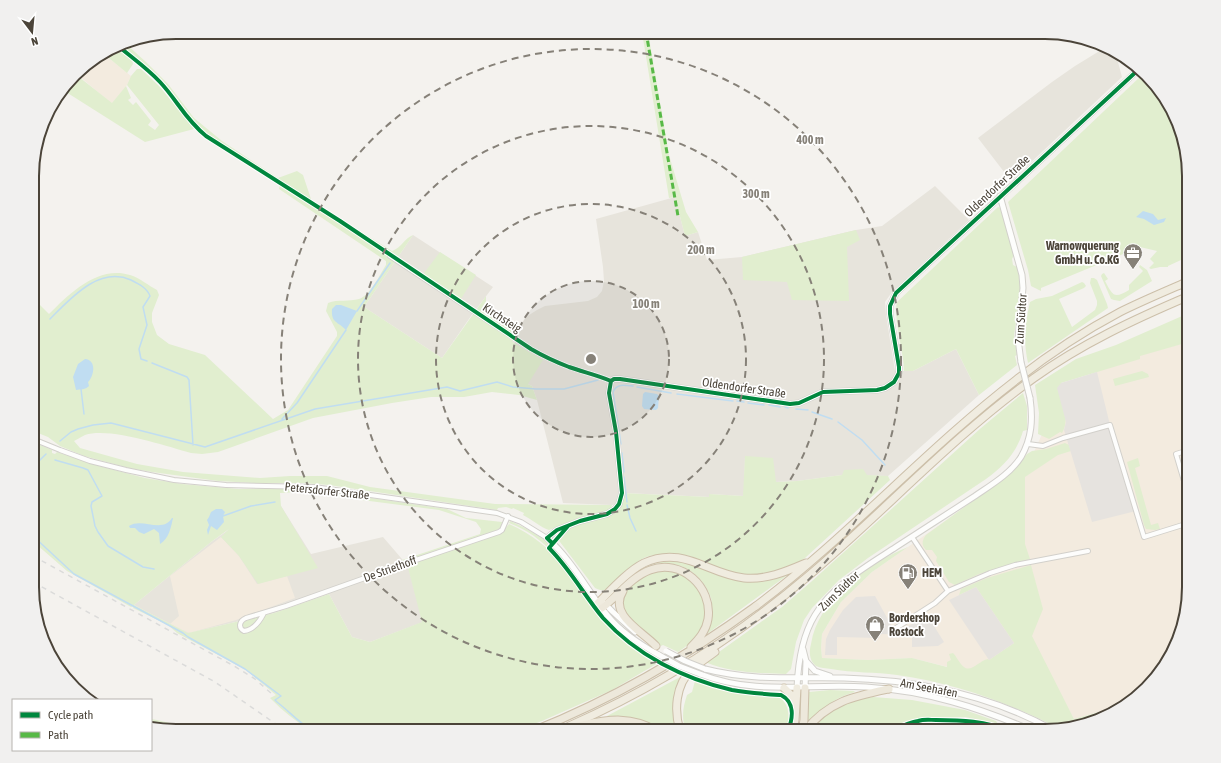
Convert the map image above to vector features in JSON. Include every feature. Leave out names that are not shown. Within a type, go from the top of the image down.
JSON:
[{"type":"highway","points":[[550,724],[616,694],[676,661],[712,637],[756,606],[813,560],[993,397],[1070,342],[1115,315],[1182,284]]},
{"type":"highway","points":[[572,724],[613,706],[656,683],[731,636],[777,602],[807,577],[938,458],[999,405],[1034,378],[1073,351],[1126,324],[1182,299]]},
{"type":"highway","points":[[602,604],[636,567],[645,562],[664,557],[686,558],[743,578],[756,578],[782,573],[813,560]]},
{"type":"highway","points":[[602,604],[625,588],[638,576],[658,567],[669,567],[679,570],[687,573],[695,579],[707,599],[709,610],[708,620],[701,637],[676,661]]},
{"type":"highway","points":[[625,588],[619,597],[618,603],[622,614],[656,646]]},
{"type":"highway","points":[[679,724],[677,704],[680,690],[686,677],[692,669],[729,642],[731,636]]},
{"type":"highway","points":[[784,688],[791,695],[796,708]]},
{"type":"highway","points":[[794,724],[797,688]]},
{"type":"highway","points":[[803,724],[804,688]]},
{"type":"highway","points":[[811,724],[819,715],[840,702],[850,698],[890,689]]},
{"type":"highway","points":[[587,724],[605,720],[642,724]]},
{"type":"street","name":"Oldendorfer Straße","points":[[611,382],[614,379],[620,379],[790,404],[799,403],[823,392],[871,390],[884,388],[890,385],[894,382],[899,373],[890,314],[892,301],[896,293],[1135,73]]},
{"type":"street","name":"Zum Südtor","points":[[797,688],[797,678],[803,646],[810,624],[831,596],[862,569],[1001,478],[1017,463],[1028,444],[1032,421],[1030,398],[1018,338],[1024,288],[1022,275],[1000,196]]},
{"type":"street","name":"Kirchsteig","points":[[390,256],[531,349],[548,358],[596,375],[611,382]]},
{"type":"street","points":[[547,538],[557,530],[588,518],[606,514],[615,509],[619,504],[622,493],[616,432],[609,393],[611,382]]},
{"type":"street","points":[[1028,444],[1037,446],[1048,445],[1063,438],[1110,425],[1144,537],[1182,526]]},
{"type":"street","name":"Petersdorfer Straße","points":[[39,441],[95,462],[174,480],[226,485],[314,487],[508,516],[547,538],[563,554],[602,604],[628,627],[656,646],[685,661],[720,673],[750,677],[797,678]]},
{"type":"street","points":[[1182,452],[1176,454],[1182,474]]},
{"type":"street","name":"De Striethoff","points":[[264,613],[251,629],[244,631],[241,629],[240,626],[243,619],[498,532],[502,530],[508,516]]},
{"type":"street","points":[[552,543],[568,526]]},
{"type":"street","points":[[912,537],[948,591]]},
{"type":"street","points":[[896,628],[935,603],[948,591],[990,573],[1031,561],[1088,551]]},
{"type":"street","name":"Petersdorfer Straße","points":[[602,604],[615,623],[627,633],[659,655],[679,666],[724,682],[747,686],[804,688]]},
{"type":"street","name":"Zum Südtor","points":[[803,646],[806,661],[804,688]]},
{"type":"street","points":[[806,661],[815,671],[822,674],[843,678]]},
{"type":"street","name":"Am Seehafen","points":[[797,678],[843,678],[899,681],[928,686],[954,692],[1005,708],[1040,724]]},
{"type":"street","name":"Am Seehafen","points":[[804,688],[854,687],[890,689],[924,695],[974,708],[1017,724]]},
{"type":"shaded area","points":[[1100,51],[1117,60],[1122,77],[1011,181],[978,138],[1075,66]]},
{"type":"shaded area","points":[[107,57],[131,76],[127,85],[112,104],[81,78]]},
{"type":"shaded area","points":[[935,186],[969,220],[892,292],[885,302],[895,371],[913,371],[956,349],[979,395],[888,476],[842,475],[797,481],[775,482],[745,457],[744,496],[709,494],[710,497],[622,493],[619,504],[563,503],[537,400],[532,386],[528,384],[511,342],[526,317],[537,310],[545,306],[588,301],[597,297],[602,291],[604,281],[603,267],[596,219],[675,197],[685,236],[698,232],[707,260],[742,257],[856,230],[882,226]]},
{"type":"shaded area","points":[[413,235],[493,287],[442,358],[364,307]]},
{"type":"shaded area","points":[[1182,344],[1182,596],[1175,631],[1168,648],[1148,677],[1135,690],[1114,706],[1106,710],[1074,719],[1058,690],[972,673],[912,658],[868,660],[822,658],[822,634],[841,602],[872,572],[1014,473],[1034,452],[1043,432],[1042,393],[1139,355]]},
{"type":"shaded area","points":[[1097,372],[1110,425],[1136,511],[1092,522],[1064,430],[1066,422],[1057,388],[1061,383]]},
{"type":"shaded area","points":[[281,506],[311,554],[383,537],[408,566],[423,622],[370,642],[352,637],[329,594],[274,613],[188,633],[134,605],[211,542],[237,524]]},
{"type":"shaded area","points":[[221,537],[239,556],[257,584],[287,576],[295,598],[236,620],[189,633],[170,624],[179,616],[170,576]]},
{"type":"shaded area","points":[[976,587],[1014,643],[989,660],[949,600]]},
{"type":"shaded area","points":[[875,596],[891,625],[900,631],[927,615],[944,642],[938,646],[912,647],[912,635],[880,634],[879,638],[837,637],[837,655],[825,655],[826,639],[843,610],[856,597]]},
{"type":"green space","points":[[643,39],[649,39],[669,155],[686,212],[698,232],[685,236],[675,197],[669,198]]},
{"type":"green space","points":[[129,47],[146,62],[168,84],[194,118],[222,141],[278,178],[297,171],[303,175],[313,205],[340,221],[344,221],[392,251],[398,248],[413,235],[364,307],[442,358],[486,296],[486,307],[490,313],[516,334],[512,342],[543,360],[528,384],[532,386],[537,400],[519,395],[492,392],[464,397],[431,397],[392,403],[313,418],[218,452],[202,454],[191,453],[138,438],[108,433],[85,435],[74,441],[80,448],[137,464],[183,472],[260,478],[327,476],[370,487],[495,504],[612,505],[611,508],[606,511],[579,518],[549,530],[523,515],[524,513],[513,508],[498,508],[497,510],[329,485],[218,481],[129,468],[84,456],[60,446],[48,437],[39,433],[39,304],[49,314],[75,290],[96,277],[118,273],[137,278],[157,290],[159,295],[152,313],[152,322],[157,335],[169,344],[205,355],[273,419],[288,410],[337,336],[337,332],[326,311],[328,303],[355,300],[363,297],[371,289],[386,265],[386,261],[279,189],[280,184],[206,136],[192,123],[160,82],[123,50]]},
{"type":"green space","points":[[121,50],[132,60],[133,64],[127,73],[107,57]]},
{"type":"green space","points":[[137,69],[141,69],[160,87],[194,129],[145,142],[68,93],[81,78],[112,103],[126,86],[131,98],[128,100],[133,105],[136,102],[151,121],[148,125],[155,130],[159,125],[127,85],[131,76]]},
{"type":"green space","points":[[1139,77],[1159,100],[1168,115],[1175,132],[1179,149],[1182,167],[1181,260],[1168,267],[1151,269],[1149,268],[1154,263],[1150,259],[1157,251],[1140,247],[1041,288],[1041,291],[1031,286],[1028,270],[1008,202]]},
{"type":"green space","points":[[998,207],[1001,208],[1014,255],[1012,259],[1013,265],[1017,267],[1020,279],[1020,293],[1014,336],[1017,365],[979,395],[956,349],[913,371],[904,371],[896,317],[897,302]]},
{"type":"green space","points":[[856,230],[860,240],[847,247],[849,301],[792,300],[787,282],[743,280],[742,257]]},
{"type":"green space","points":[[440,252],[476,275],[459,302],[421,277]]},
{"type":"green space","points":[[1140,265],[1147,270],[1152,281],[1120,301],[1111,299],[1101,276],[1102,274],[1104,273],[1108,279],[1105,281],[1112,293],[1117,295],[1129,290],[1129,285],[1143,271],[1139,267]]},
{"type":"green space","points":[[1091,278],[1097,280],[1108,308],[1028,363],[1025,332],[1030,302],[1036,299],[1052,296],[1082,282],[1084,283],[1086,286],[1084,288],[1059,299],[1072,327],[1095,310],[1097,305],[1097,301],[1090,283]]},
{"type":"green space","points":[[1182,316],[1182,344],[1140,356],[1140,359],[1061,383],[1066,416],[1066,422],[1062,433],[1060,432],[1049,439],[1038,434],[1039,413],[1035,385],[1076,359],[1116,345]]},
{"type":"green space","points":[[1142,371],[1148,374],[1149,377],[1115,386],[1113,379]]},
{"type":"green space","points":[[1023,393],[1027,406],[1027,430],[1023,431],[1017,446],[1004,464],[986,479],[868,558],[839,580],[812,608],[804,620],[796,642],[791,669],[786,674],[755,673],[715,666],[705,662],[782,607],[981,428]]},
{"type":"green space","points":[[1065,443],[1069,445],[1071,451],[1058,455],[1025,477],[1025,544],[1030,559],[979,574],[955,585],[949,582],[936,561],[937,557],[932,550],[926,550],[923,546],[923,541],[926,535],[1011,473],[1027,454],[1032,451],[1046,449]]},
{"type":"green space","points":[[39,445],[52,450],[52,453],[55,454],[57,452],[99,466],[145,478],[182,484],[239,489],[293,488],[323,491],[447,509],[466,518],[502,522],[500,528],[494,532],[405,562],[402,560],[480,534],[481,529],[476,522],[439,510],[300,492],[280,493],[281,506],[318,568],[258,584],[239,556],[221,537],[229,529],[134,605],[188,633],[274,613],[329,594],[352,637],[370,642],[422,622],[407,564],[503,531],[509,524],[526,532],[548,549],[567,570],[587,598],[563,564],[544,544],[534,536],[509,523],[510,521],[537,535],[555,549],[609,621],[628,638],[655,657],[652,659],[658,663],[612,690],[534,724],[301,724],[270,698],[276,695],[246,670],[177,633],[168,625],[133,608],[134,606],[131,607],[67,571],[39,547]]},
{"type":"green space","points":[[745,456],[773,458],[776,482],[797,481],[842,475],[844,470],[863,469],[867,475],[888,476],[890,480],[805,558],[778,572],[757,576],[737,574],[686,555],[657,555],[645,557],[637,562],[612,585],[604,590],[601,590],[595,588],[557,538],[568,526],[615,509],[622,493],[709,497],[709,494],[743,496]]},
{"type":"green space","points":[[1138,458],[1140,466],[1135,468],[1151,525],[1158,523],[1160,529],[1146,529],[1144,525],[1127,462]]},
{"type":"green space","points":[[908,547],[872,572],[841,602],[822,634],[822,658],[868,660],[912,658],[947,667],[947,662],[951,660],[949,654],[953,653],[961,664],[967,668],[973,667],[985,660],[989,660],[1014,643],[976,587],[959,595],[961,589],[987,578],[1031,565],[1043,609],[1032,636],[1074,719],[1106,710],[1089,717],[1049,724],[981,695],[940,683],[897,675],[821,668],[816,666],[810,656],[810,650],[816,628],[823,612],[847,585],[862,573],[893,554]]},
{"type":"green space","points":[[678,559],[717,573],[747,581],[764,581],[789,574],[707,634],[712,616],[711,598],[707,588],[701,580],[686,568],[667,563],[657,563],[647,566],[632,575],[612,596],[610,594],[633,573],[654,561]]},
{"type":"green space","points":[[668,570],[690,579],[700,590],[705,604],[705,620],[701,631],[691,643],[678,652],[663,645],[661,646],[630,620],[625,613],[623,606],[624,594],[631,585],[648,574],[656,571]]},
{"type":"green space","points":[[682,676],[684,677],[680,685],[678,724],[646,724],[634,719],[607,716]]},
{"type":"green space","points":[[695,681],[738,693],[778,696],[787,707],[789,716],[788,724],[684,724],[684,708],[687,695],[692,692]]},
{"type":"green space","points":[[830,690],[855,692],[835,700],[808,721],[807,693]]},
{"type":"green space","points":[[873,697],[912,700],[965,710],[996,721],[998,724],[965,717],[918,719],[901,724],[816,724],[838,707],[863,698]]},
{"type":"green space","points":[[152,719],[173,724],[152,722]]},
{"type":"green space","points":[[956,721],[973,724],[916,724]]},
{"type":"water","points":[[1143,211],[1153,214],[1158,220],[1166,218],[1164,222],[1154,225],[1144,219],[1136,217]]},
{"type":"water","points":[[336,305],[341,305],[357,311],[346,330],[332,317],[332,309]]},
{"type":"water","points":[[85,359],[89,360],[93,365],[92,376],[88,382],[89,386],[84,389],[76,390],[73,377],[78,364]]},
{"type":"water","points":[[645,392],[657,394],[659,396],[658,408],[656,410],[644,409],[642,406],[643,394]]},
{"type":"water","points":[[216,509],[222,509],[225,512],[223,516],[224,522],[217,530],[211,526],[208,535],[207,530],[209,525],[207,520],[211,512]]},
{"type":"water","points":[[172,518],[168,536],[160,544],[159,533],[154,529],[144,534],[135,528],[130,528],[129,526],[140,523],[163,525],[168,523]]},
{"type":"waterway","points":[[357,311],[390,263]]},
{"type":"waterway","points":[[50,319],[86,286],[108,277],[119,277],[131,280],[145,288],[150,296],[143,307],[147,325],[139,349],[141,359],[147,361]]},
{"type":"waterway","points":[[282,419],[297,403],[346,330]]},
{"type":"waterway","points":[[152,363],[187,377],[189,380],[193,445]]},
{"type":"waterway","points":[[60,441],[71,432],[78,429],[93,425],[111,423],[205,447],[315,409],[447,387],[460,391],[497,382],[513,387],[564,389],[598,380]]},
{"type":"waterway","points":[[621,444],[613,392],[619,386],[633,386]]},
{"type":"waterway","points":[[637,387],[671,393]]},
{"type":"waterway","points":[[81,389],[84,414]]},
{"type":"waterway","points":[[677,394],[733,401]]},
{"type":"waterway","points":[[737,401],[744,402]]},
{"type":"waterway","points":[[748,403],[764,405]]},
{"type":"waterway","points":[[769,405],[780,407]]},
{"type":"waterway","points":[[796,409],[808,410]]},
{"type":"waterway","points":[[812,412],[832,419]]},
{"type":"waterway","points":[[838,422],[862,440],[885,465]]},
{"type":"waterway","points":[[622,453],[624,472]]},
{"type":"waterway","points":[[39,461],[46,454]]},
{"type":"waterway","points":[[55,460],[88,470],[102,496],[92,502],[91,506],[95,526],[108,546],[143,567],[154,569]]},
{"type":"waterway","points":[[624,477],[627,502]]},
{"type":"waterway","points":[[223,516],[251,506],[275,502]]},
{"type":"waterway","points":[[627,505],[630,518],[636,531]]},
{"type":"waterway","points":[[39,542],[74,574],[183,633],[245,669],[281,696],[275,700],[302,724]]},
{"type":"railway","points":[[39,559],[234,666],[255,679],[272,694]]},
{"type":"railway","points":[[39,585],[215,682],[276,724]]},
{"type":"marked path","points":[[647,39],[678,216]]},
{"type":"cycle path","points":[[123,50],[160,82],[192,123],[206,136],[340,221],[531,349],[564,365],[611,381]]},
{"type":"cycle path","points":[[611,381],[614,379],[620,379],[790,404],[799,403],[823,392],[877,390],[885,388],[894,382],[899,373],[890,314],[890,306],[896,293],[1135,73]]},
{"type":"cycle path","points":[[552,543],[547,538],[557,530],[580,521],[607,514],[615,509],[619,504],[622,493],[616,432],[609,393],[611,381]]},
{"type":"cycle path","points":[[568,526],[549,548],[564,565],[603,618],[616,631],[630,643],[662,664],[696,679],[732,690],[781,695],[786,698],[791,706],[792,716],[790,724]]},
{"type":"cycle path","points":[[907,724],[922,720],[955,720],[985,724]]},
{"type":"place","name":"Warnowquerung GmbH u. Co.KG","points":[[1133,270]]},
{"type":"place","name":"HEM","points":[[908,590]]},
{"type":"place","name":"Bordershop Rostock","points":[[875,642]]}]
